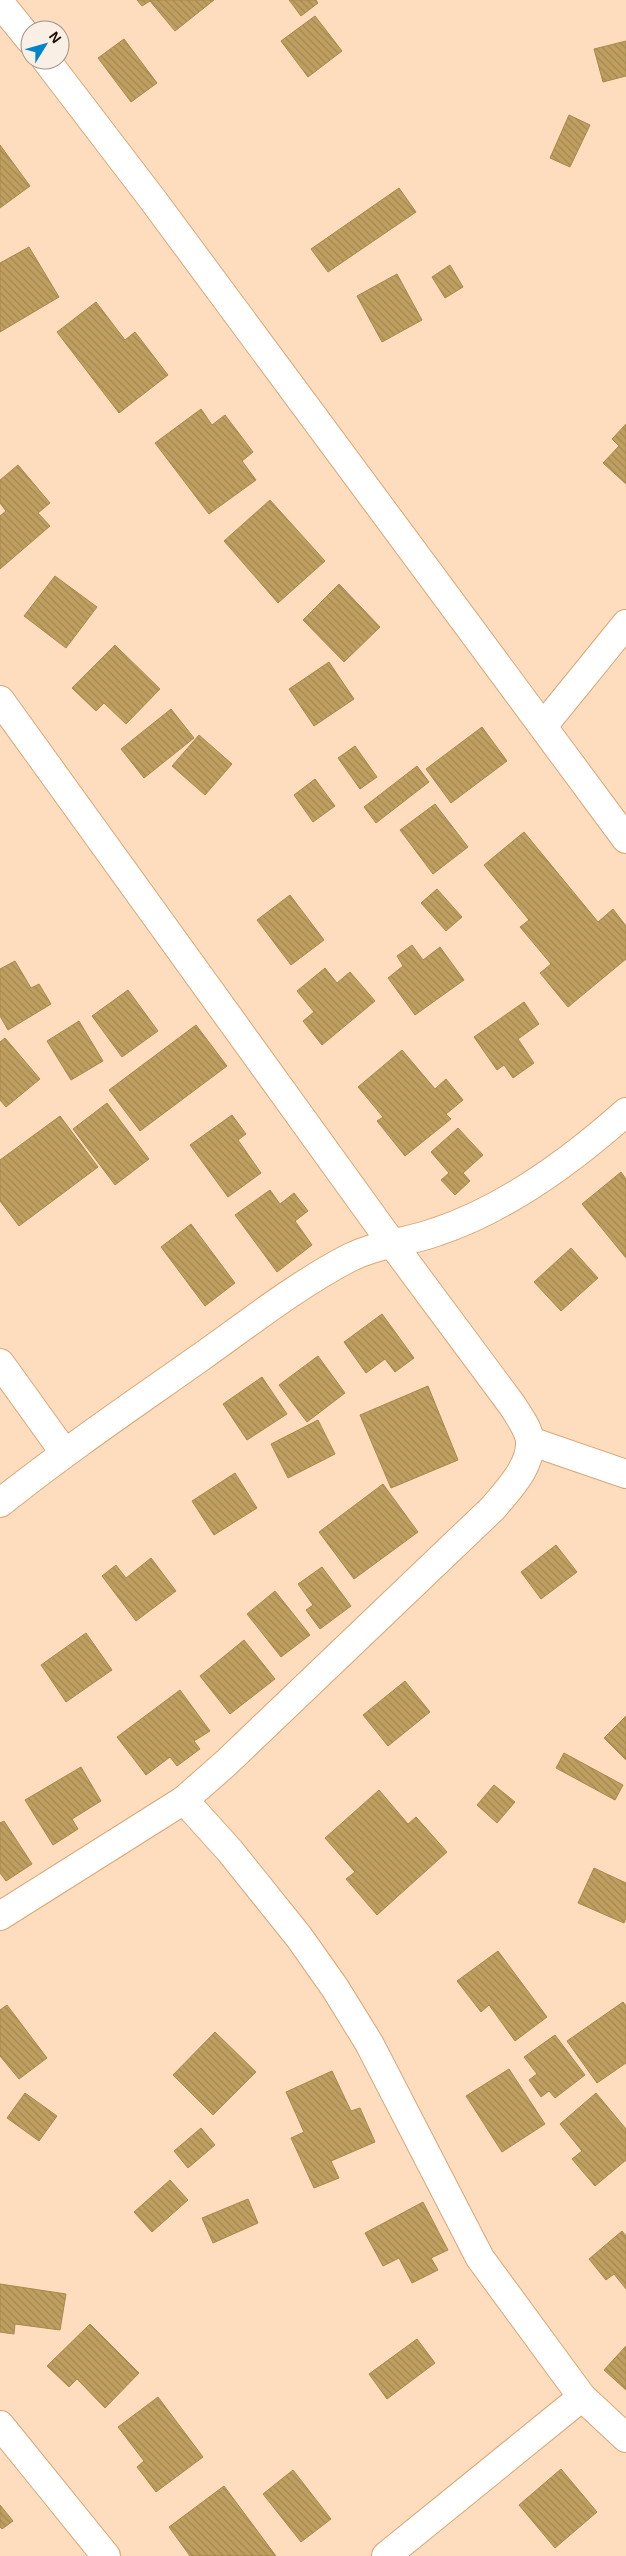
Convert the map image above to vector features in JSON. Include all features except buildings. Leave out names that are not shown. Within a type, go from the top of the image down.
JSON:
[{"type":"street","points":[[0,3],[20,28]]},
{"type":"street","points":[[54,70],[153,200],[544,725],[626,840]]},
{"type":"street","points":[[544,725],[626,624]]},
{"type":"street","points":[[0,700],[391,1242],[512,1405],[526,1427],[530,1441],[528,1458],[519,1476],[493,1508],[184,1800],[0,1916]]},
{"type":"street","points":[[0,1503],[64,1452],[310,1280],[349,1259],[391,1242],[435,1233],[489,1210],[595,1139],[626,1112]]},
{"type":"street","points":[[0,1363],[64,1452]]},
{"type":"street","points":[[530,1441],[626,1474]]},
{"type":"street","points":[[184,1800],[299,1937],[336,1988],[369,2043],[480,2258],[582,2397],[626,2438]]},
{"type":"street","points":[[386,2556],[582,2397]]},
{"type":"street","points":[[0,2425],[106,2556]]}]
